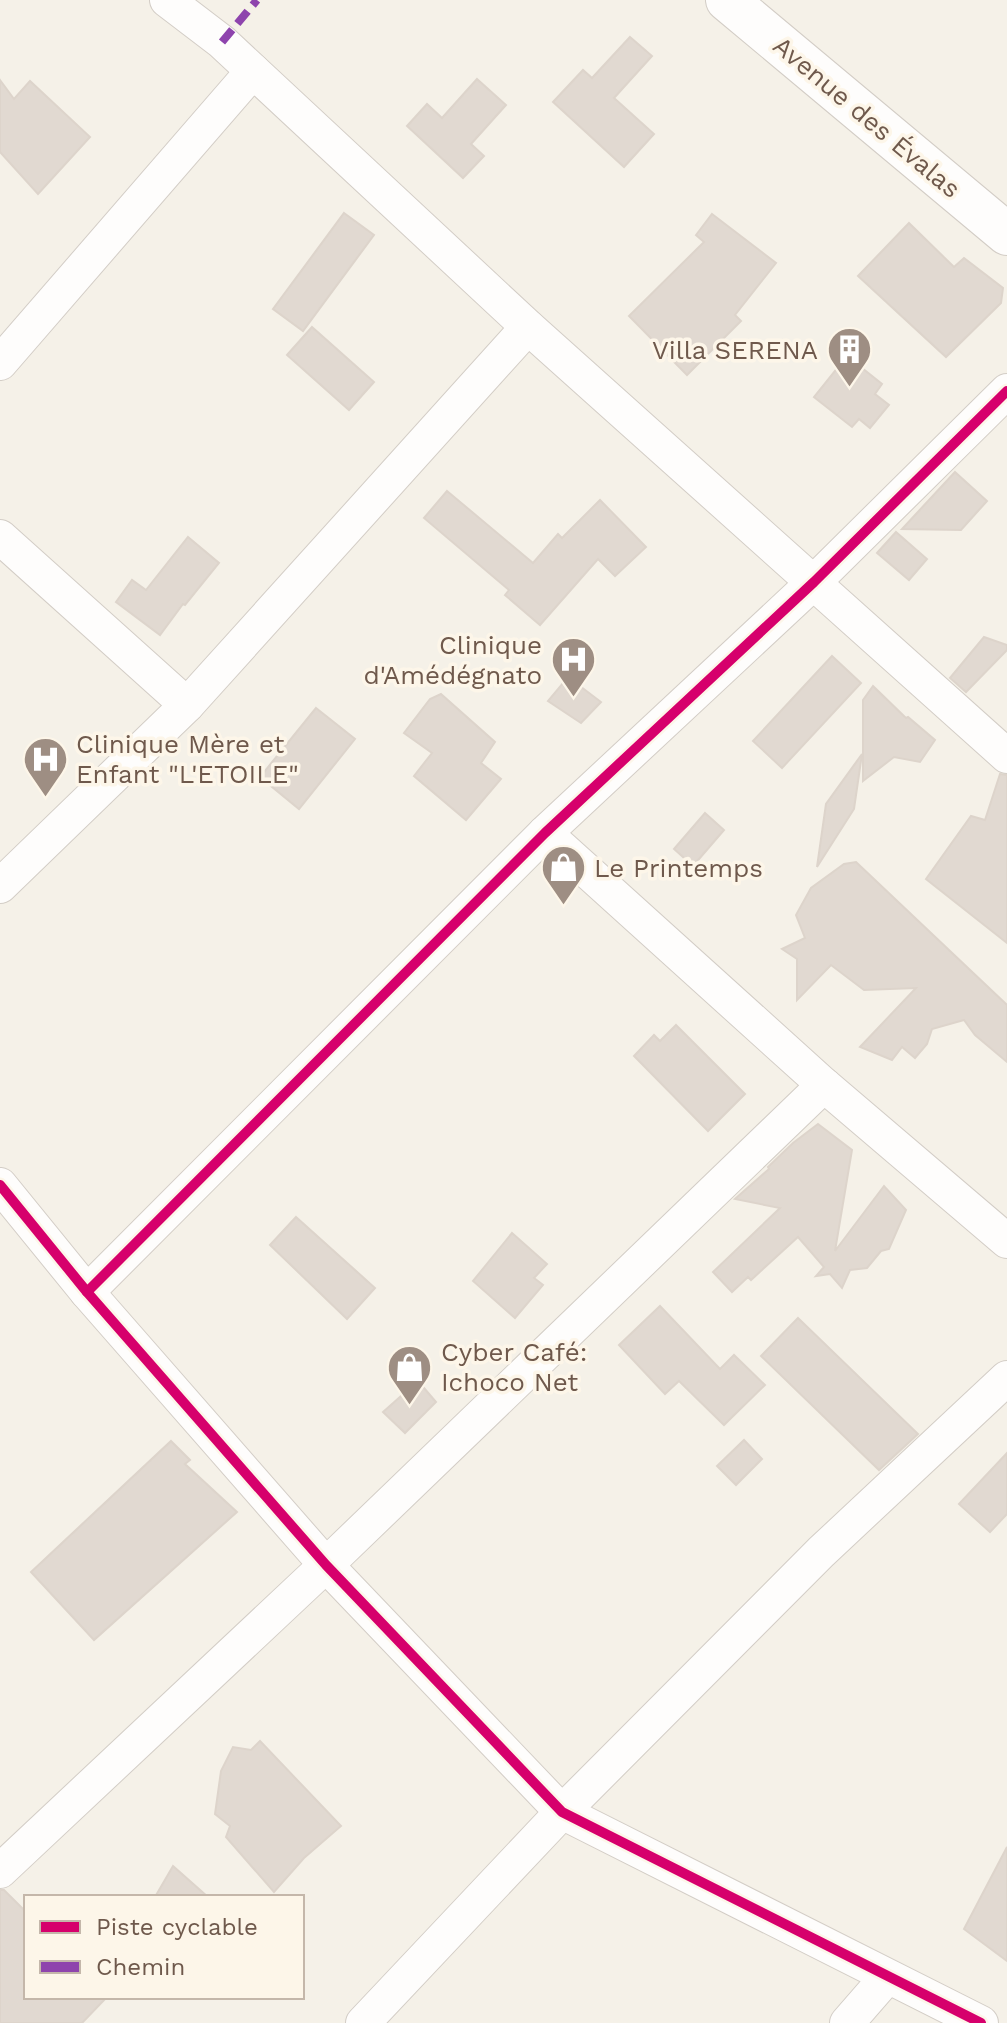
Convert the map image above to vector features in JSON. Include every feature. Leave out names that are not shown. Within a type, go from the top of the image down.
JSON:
[{"type":"street","points":[[167,0],[222,42],[528,327],[1007,756]]},
{"type":"street","name":"Avenue des Évalas","points":[[727,0],[1007,234]]},
{"type":"street","points":[[0,363],[253,71]]},
{"type":"street","points":[[0,886],[187,705],[528,327]]},
{"type":"street","points":[[87,1292],[545,833],[814,582],[1007,391]]},
{"type":"street","points":[[0,537],[187,705]]},
{"type":"street","points":[[545,833],[824,1085],[1007,1241]]},
{"type":"street","points":[[1,1868],[326,1565],[824,1085]]},
{"type":"street","points":[[0,1185],[87,1292],[326,1565],[562,1812],[981,2023]]},
{"type":"street","points":[[363,2023],[562,1812],[821,1552],[1007,1378]]},
{"type":"street","points":[[847,2023],[887,1977]]},
{"type":"building","points":[[630,37],[652,56],[614,98],[654,134],[624,167],[553,102],[583,70],[592,78]]},
{"type":"building","points":[[477,79],[506,105],[471,144],[484,156],[463,178],[407,126],[427,104],[442,118]]},
{"type":"building","points":[[0,80],[14,99],[30,81],[90,137],[38,194],[0,152]]},
{"type":"building","points":[[344,213],[374,235],[303,331],[273,309]]},
{"type":"building","points":[[712,214],[776,263],[735,315],[741,321],[687,375],[629,316],[704,242],[696,235]]},
{"type":"building","points":[[909,223],[954,267],[964,258],[1003,288],[1001,303],[946,357],[858,276]]},
{"type":"building","points":[[312,327],[374,382],[349,410],[287,355]]},
{"type":"building","name":"Villa SERENA","points":[[847,356],[882,384],[875,394],[889,405],[870,428],[859,419],[852,427],[814,397]]},
{"type":"building","points":[[955,472],[987,501],[961,530],[902,529]]},
{"type":"building","points":[[447,491],[533,563],[558,534],[562,538],[600,500],[646,547],[615,576],[598,559],[540,625],[505,595],[509,590],[424,518]]},
{"type":"building","points":[[896,532],[927,559],[909,580],[877,553]]},
{"type":"building","points":[[188,537],[219,563],[160,635],[116,602],[132,580],[146,590]]},
{"type":"building","points":[[984,637],[1007,645],[1007,650],[966,692],[950,678]]},
{"type":"building","points":[[832,656],[861,683],[782,768],[753,741]]},
{"type":"building","points":[[568,677],[601,702],[581,723],[548,701]]},
{"type":"building","points":[[873,686],[906,718],[935,740],[920,762],[894,757],[863,781],[863,700]]},
{"type":"building","points":[[441,694],[495,742],[481,763],[501,779],[466,820],[414,776],[432,753],[404,733],[430,699]]},
{"type":"building","points":[[316,708],[355,739],[299,809],[260,777]]},
{"type":"building","points":[[862,754],[854,809],[817,867],[826,804]]},
{"type":"building","points":[[1000,774],[1007,775],[1007,943],[926,879],[971,816],[985,820]]},
{"type":"building","points":[[705,813],[724,830],[693,866],[674,849]]},
{"type":"building","points":[[856,862],[1007,1005],[1007,1062],[975,1035],[964,1020],[932,1029],[927,1044],[915,1058],[902,1047],[892,1060],[860,1047],[916,988],[864,990],[831,965],[797,1000],[797,959],[782,949],[805,938],[796,915],[811,888],[844,864]]},
{"type":"building","points":[[676,1025],[745,1094],[708,1131],[634,1056],[654,1035],[660,1041]]},
{"type":"building","points":[[818,1124],[852,1150],[835,1251],[884,1186],[906,1210],[889,1249],[881,1251],[867,1268],[850,1270],[842,1288],[830,1274],[816,1276],[824,1267],[798,1237],[751,1280],[748,1277],[732,1292],[713,1272],[780,1208],[735,1199],[793,1143]]},
{"type":"building","points":[[296,1217],[375,1288],[347,1319],[270,1245]]},
{"type":"building","points":[[512,1233],[547,1264],[534,1278],[543,1285],[515,1318],[473,1281]]},
{"type":"building","points":[[660,1306],[720,1369],[734,1355],[765,1385],[724,1425],[679,1381],[665,1394],[619,1345]]},
{"type":"building","points":[[798,1318],[918,1434],[879,1470],[761,1356]]},
{"type":"building","points":[[418,1381],[436,1402],[405,1433],[383,1412]]},
{"type":"building","points":[[744,1440],[762,1459],[736,1485],[717,1466]]},
{"type":"building","points":[[171,1441],[190,1460],[185,1464],[237,1512],[94,1640],[31,1572]]},
{"type":"building","points":[[1007,1453],[1007,1514],[990,1532],[959,1504]]},
{"type":"building","points":[[260,1741],[341,1826],[304,1858],[274,1892],[226,1837],[230,1826],[215,1814],[221,1771],[233,1747],[251,1750]]},
{"type":"building","points":[[1007,1847],[1007,1961],[964,1929]]},
{"type":"building","points":[[173,1866],[206,1895],[156,1895]]},
{"type":"building","points":[[0,1890],[4,1890],[24,1910],[24,1999],[105,1999],[82,2023],[0,2023]]},
{"type":"marked path","points":[[222,42],[257,0]]},
{"type":"cycle path","points":[[87,1292],[545,833],[814,582],[1007,391]]},
{"type":"cycle path","points":[[0,1185],[87,1292],[326,1565],[562,1812],[981,2023]]},
{"type":"place","name":"Villa SERENA","points":[[849,389]]},
{"type":"place","name":"Clinique d'Amédégnato","points":[[573,699]]},
{"type":"place","name":"Clinique Mère et Enfant \"L'ETOILE\"","points":[[45,798]]},
{"type":"place","name":"Le Printemps","points":[[563,907]]},
{"type":"place","name":"Cyber Café: Ichoco Net","points":[[410,1406]]}]
